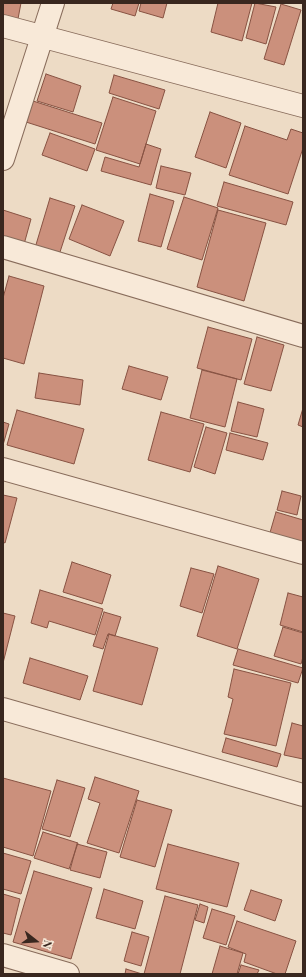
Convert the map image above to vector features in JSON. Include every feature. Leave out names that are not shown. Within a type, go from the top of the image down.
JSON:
[{"type":"street","points":[[3,159],[53,3]]},
{"type":"street","points":[[3,26],[303,106]]},
{"type":"street","points":[[3,247],[303,336]]},
{"type":"street","points":[[3,469],[303,553]]},
{"type":"street","points":[[3,709],[303,795]]},
{"type":"street","points":[[3,955],[68,974]]},
{"type":"building","points":[[3,3],[21,3],[17,24],[3,21]]},
{"type":"building","points":[[113,3],[139,3],[135,16],[111,9]]},
{"type":"building","points":[[141,3],[167,3],[163,18],[139,11]]},
{"type":"building","points":[[218,3],[252,3],[242,41],[211,32]]},
{"type":"building","points":[[255,3],[276,7],[266,44],[246,38]]},
{"type":"building","points":[[281,4],[301,10],[284,65],[264,59]]},
{"type":"building","points":[[46,74],[81,86],[73,112],[37,101]]},
{"type":"building","points":[[114,75],[165,90],[159,109],[109,93]]},
{"type":"building","points":[[113,97],[156,111],[140,164],[96,150]]},
{"type":"building","points":[[33,101],[102,123],[95,144],[26,122]]},
{"type":"building","points":[[210,112],[241,123],[226,168],[195,157]]},
{"type":"building","points":[[245,126],[287,140],[291,129],[303,133],[303,148],[288,194],[229,175]]},
{"type":"building","points":[[50,133],[95,149],[87,171],[42,155]]},
{"type":"building","points":[[146,144],[161,149],[151,185],[101,171],[105,157],[139,167]]},
{"type":"building","points":[[161,166],[191,173],[185,195],[156,188]]},
{"type":"building","points":[[224,182],[293,202],[286,225],[217,206]]},
{"type":"building","points":[[150,194],[174,201],[161,247],[138,241]]},
{"type":"building","points":[[184,197],[218,208],[202,260],[167,249]]},
{"type":"building","points":[[50,198],[75,206],[59,255],[35,248]]},
{"type":"building","points":[[82,205],[124,221],[110,256],[69,239]]},
{"type":"building","points":[[3,210],[31,219],[23,248],[3,242]]},
{"type":"building","points":[[218,210],[266,223],[244,301],[197,287]]},
{"type":"building","points":[[9,276],[44,286],[24,364],[3,358],[3,298]]},
{"type":"building","points":[[208,327],[252,339],[241,380],[197,368]]},
{"type":"building","points":[[257,337],[284,345],[271,391],[244,384]]},
{"type":"building","points":[[129,366],[168,377],[161,400],[122,389]]},
{"type":"building","points":[[202,370],[237,379],[225,427],[190,418]]},
{"type":"building","points":[[39,373],[83,380],[80,405],[35,398]]},
{"type":"building","points":[[238,402],[264,409],[257,437],[231,431]]},
{"type":"building","points":[[303,408],[303,427],[298,425]]},
{"type":"building","points":[[17,410],[84,429],[74,464],[7,445]]},
{"type":"building","points":[[161,412],[204,424],[190,472],[148,460]]},
{"type":"building","points":[[3,422],[9,424],[3,445]]},
{"type":"building","points":[[206,427],[227,433],[215,474],[194,467]]},
{"type":"building","points":[[230,433],[268,443],[263,460],[226,450]]},
{"type":"building","points":[[282,491],[301,496],[297,515],[277,510]]},
{"type":"building","points":[[3,495],[17,498],[5,543],[3,542]]},
{"type":"building","points":[[276,512],[303,520],[303,545],[269,536]]},
{"type":"building","points":[[72,562],[111,575],[102,604],[63,592]]},
{"type":"building","points":[[218,566],[259,579],[237,649],[197,636]]},
{"type":"building","points":[[191,568],[214,574],[202,613],[180,606]]},
{"type":"building","points":[[40,590],[103,609],[95,635],[49,621],[47,628],[31,623]]},
{"type":"building","points":[[288,593],[303,597],[303,632],[280,625]]},
{"type":"building","points":[[104,612],[121,617],[115,636],[108,634],[103,649],[93,646]]},
{"type":"building","points":[[3,613],[15,616],[3,663]]},
{"type":"building","points":[[283,627],[303,633],[303,657],[301,664],[274,656]]},
{"type":"building","points":[[109,634],[158,648],[142,705],[93,691]]},
{"type":"building","points":[[238,649],[303,668],[298,683],[233,665]]},
{"type":"building","points":[[30,658],[88,676],[80,700],[23,683]]},
{"type":"building","points":[[234,669],[291,683],[276,746],[224,734],[233,699],[228,697]]},
{"type":"building","points":[[292,723],[303,726],[303,759],[284,755]]},
{"type":"building","points":[[226,738],[281,754],[277,767],[222,752]]},
{"type":"building","points":[[95,777],[139,791],[119,853],[87,843],[100,803],[88,799]]},
{"type":"building","points":[[3,778],[51,791],[33,856],[3,847]]},
{"type":"building","points":[[57,780],[85,788],[70,837],[42,829]]},
{"type":"building","points":[[137,800],[172,810],[155,867],[120,857]]},
{"type":"building","points":[[43,832],[78,843],[69,869],[34,858]]},
{"type":"building","points":[[77,844],[107,852],[100,878],[70,870]]},
{"type":"building","points":[[168,844],[239,863],[227,907],[156,889]]},
{"type":"building","points":[[3,853],[31,861],[21,894],[3,889]]},
{"type":"building","points":[[34,871],[92,888],[71,959],[13,942]]},
{"type":"building","points":[[104,889],[143,901],[135,929],[96,918]]},
{"type":"building","points":[[251,890],[282,900],[275,921],[244,910]]},
{"type":"building","points":[[3,894],[20,899],[11,935],[3,933]]},
{"type":"building","points":[[165,896],[198,905],[180,974],[144,974]]},
{"type":"building","points":[[200,904],[208,907],[204,923],[195,920]]},
{"type":"building","points":[[212,909],[235,916],[226,945],[203,938]]},
{"type":"building","points":[[237,921],[296,941],[285,974],[277,974],[244,962],[246,954],[228,947]]},
{"type":"building","points":[[132,932],[149,937],[141,966],[124,961]]},
{"type":"building","points":[[220,946],[243,953],[237,974],[212,974]]},
{"type":"building","points":[[241,965],[259,970],[257,974],[238,974]]},
{"type":"building","points":[[126,969],[142,974],[125,974]]}]
